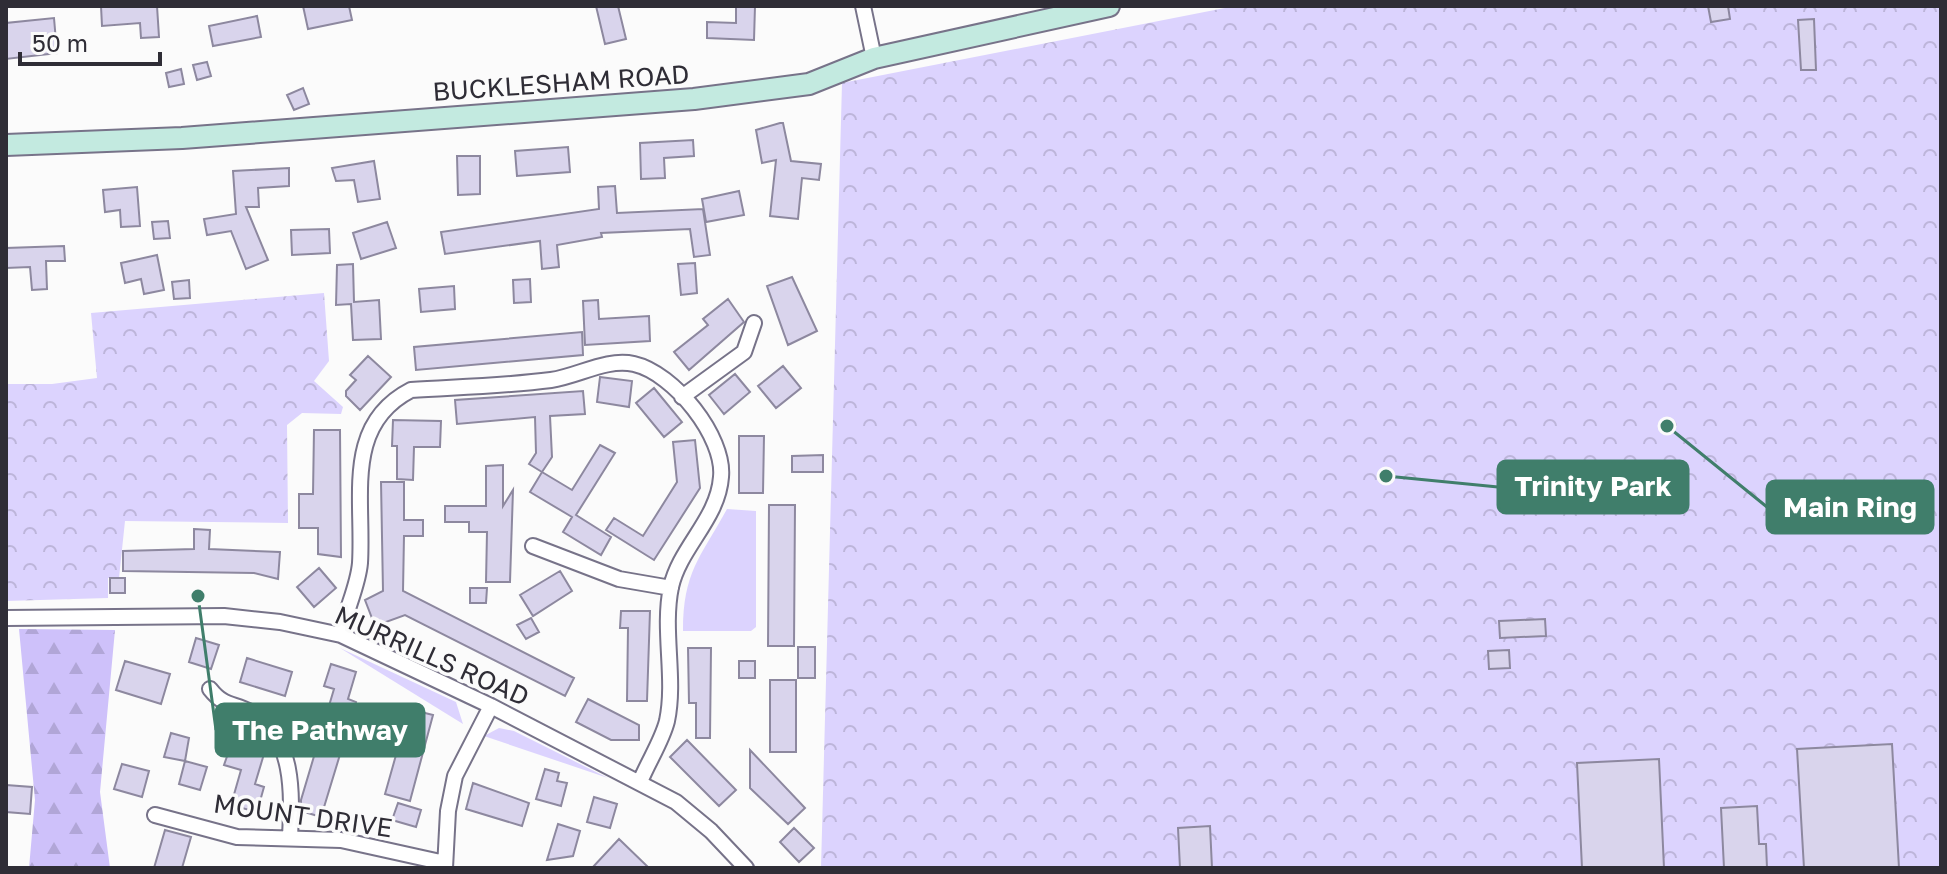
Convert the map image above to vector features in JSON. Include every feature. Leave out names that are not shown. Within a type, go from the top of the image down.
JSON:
[{"type":"street","points":[[863,6],[874,58]]},
{"type":"street","name":"BUCKLESHAM ROAD","points":[[6,145],[182,138],[694,99],[809,84],[874,58],[1109,6]]},
{"type":"street","points":[[682,397],[744,352],[754,323]]},
{"type":"street","points":[[341,635],[360,567],[362,456],[368,429],[396,398],[411,390],[554,380],[609,364],[631,363],[651,369],[682,397],[711,431],[720,451],[722,474],[719,496],[680,561],[671,588],[667,722],[640,782]]},
{"type":"street","points":[[533,546],[619,579],[671,588]]},
{"type":"street","name":"MURRILLS ROAD","points":[[6,618],[224,616],[280,622],[341,635],[491,706],[676,802],[711,831],[746,868]]},
{"type":"street","points":[[210,689],[221,703],[253,713],[282,741],[292,793],[290,837]]},
{"type":"street","points":[[445,866],[448,811],[455,776],[491,706]]},
{"type":"street","name":"MOUNT DRIVE","points":[[155,815],[237,837],[341,840],[445,866]]},
{"type":"green space","points":[[1235,6],[1941,6],[1941,868],[821,868],[842,83]]},
{"type":"green space","points":[[324,293],[329,361],[314,381],[343,407],[341,414],[302,413],[287,425],[288,523],[125,521],[119,578],[108,578],[108,598],[6,601],[6,384],[52,384],[97,378],[91,313]]},
{"type":"green space","points":[[727,509],[756,511],[756,627],[751,631],[683,631],[690,579]]},
{"type":"green space","points":[[19,629],[115,630],[100,792],[110,868],[29,868],[35,800]]},
{"type":"green space","points":[[340,648],[456,702],[463,724]]},
{"type":"green space","points":[[499,728],[514,731],[608,778],[484,736]]},
{"type":"building","points":[[101,6],[157,6],[159,37],[141,38],[140,23],[102,26]]},
{"type":"building","points":[[303,6],[349,6],[352,20],[308,29]]},
{"type":"building","points":[[596,6],[618,6],[626,39],[605,44]]},
{"type":"building","points":[[736,6],[755,6],[754,40],[707,38],[707,22],[736,23]]},
{"type":"building","points":[[1708,6],[1728,6],[1730,19],[1711,22]]},
{"type":"building","points":[[257,16],[261,37],[213,46],[209,26]]},
{"type":"building","points":[[54,18],[57,53],[6,59],[6,23]]},
{"type":"building","points":[[1814,19],[1816,70],[1801,70],[1798,20]]},
{"type":"building","points":[[207,62],[211,76],[197,80],[193,65]]},
{"type":"building","points":[[181,69],[184,84],[169,87],[166,73]]},
{"type":"building","points":[[303,88],[309,104],[294,110],[287,95]]},
{"type":"building","points":[[783,123],[791,161],[821,164],[819,180],[802,178],[798,219],[770,216],[776,160],[762,163],[756,130]]},
{"type":"building","points":[[693,140],[694,156],[664,158],[665,178],[641,179],[640,143]]},
{"type":"building","points":[[568,147],[570,172],[517,176],[515,151]]},
{"type":"building","points":[[457,156],[480,156],[480,194],[458,195]]},
{"type":"building","points":[[374,161],[380,199],[358,202],[354,180],[336,181],[332,168]]},
{"type":"building","points":[[289,168],[289,186],[258,188],[259,207],[246,207],[268,260],[246,269],[231,231],[207,235],[204,219],[236,214],[233,171]]},
{"type":"building","points":[[615,186],[617,213],[703,209],[710,255],[694,257],[690,229],[601,233],[602,237],[557,245],[559,267],[542,269],[540,241],[445,254],[441,232],[599,209],[598,187]]},
{"type":"building","points":[[137,187],[140,226],[121,227],[120,210],[105,212],[103,190]]},
{"type":"building","points":[[739,191],[744,215],[706,222],[702,199]]},
{"type":"building","points":[[168,221],[170,238],[154,239],[152,222]]},
{"type":"building","points":[[387,222],[396,248],[361,259],[353,233]]},
{"type":"building","points":[[329,229],[330,253],[292,255],[291,230]]},
{"type":"building","points":[[64,246],[65,261],[46,261],[47,289],[32,290],[30,267],[6,268],[6,248]]},
{"type":"building","points":[[157,255],[164,290],[144,294],[141,279],[125,283],[121,263]]},
{"type":"building","points":[[695,263],[697,293],[681,295],[678,264]]},
{"type":"building","points":[[353,264],[354,302],[379,300],[381,339],[353,340],[351,304],[336,305],[337,265]]},
{"type":"building","points":[[792,277],[817,331],[788,345],[767,286]]},
{"type":"building","points":[[530,279],[531,302],[514,303],[513,280]]},
{"type":"building","points":[[189,280],[190,298],[174,299],[172,282]]},
{"type":"building","points":[[454,286],[455,309],[421,312],[419,289]]},
{"type":"building","points":[[728,299],[744,322],[689,370],[674,352],[708,325],[703,319]]},
{"type":"building","points":[[598,300],[599,319],[649,316],[650,341],[585,345],[583,301]]},
{"type":"building","points":[[582,332],[583,355],[416,370],[414,347]]},
{"type":"building","points":[[368,356],[391,377],[360,410],[346,396],[346,391],[356,380],[350,375]]},
{"type":"building","points":[[783,366],[801,388],[776,408],[758,386]]},
{"type":"building","points":[[735,374],[750,392],[724,414],[709,395]]},
{"type":"building","points":[[600,377],[632,381],[629,407],[597,402]]},
{"type":"building","points":[[654,388],[682,422],[664,437],[636,403]]},
{"type":"building","points":[[583,391],[585,414],[550,416],[552,457],[542,472],[529,464],[536,453],[535,417],[457,424],[455,400]]},
{"type":"building","points":[[393,420],[441,421],[440,447],[414,447],[413,480],[397,479],[397,446],[392,446]]},
{"type":"building","points":[[314,430],[340,430],[341,557],[318,554],[318,528],[299,528],[299,494],[313,494]]},
{"type":"building","points":[[739,436],[764,436],[763,493],[739,493]]},
{"type":"building","points":[[695,440],[700,488],[654,560],[606,530],[614,518],[643,536],[677,482],[673,442]]},
{"type":"building","points":[[600,445],[615,453],[576,515],[611,537],[601,555],[563,532],[572,517],[530,492],[542,472],[572,490]]},
{"type":"building","points":[[823,455],[823,472],[792,472],[792,456]]},
{"type":"building","points":[[503,465],[503,506],[513,490],[510,582],[486,582],[487,532],[469,532],[469,522],[445,522],[445,506],[486,506],[486,466]]},
{"type":"building","points":[[381,482],[404,482],[404,520],[423,520],[423,536],[404,536],[403,591],[574,678],[565,696],[405,615],[375,626],[365,600],[383,591]]},
{"type":"building","points":[[769,505],[795,505],[794,646],[768,646]]},
{"type":"building","points":[[194,529],[210,530],[209,549],[280,552],[278,579],[254,573],[123,571],[123,551],[194,549]]},
{"type":"building","points":[[319,568],[336,588],[314,607],[297,587]]},
{"type":"building","points":[[560,571],[572,591],[533,616],[520,595]]},
{"type":"building","points":[[110,578],[125,578],[125,593],[110,593]]},
{"type":"building","points":[[470,588],[487,588],[486,603],[470,603]]},
{"type":"building","points":[[621,611],[650,611],[647,701],[627,701],[628,628],[620,628]]},
{"type":"building","points":[[531,618],[539,632],[526,639],[517,625]]},
{"type":"building","points":[[1545,619],[1546,636],[1500,638],[1499,621]]},
{"type":"building","points":[[196,638],[219,645],[211,669],[189,662]]},
{"type":"building","points":[[798,647],[815,647],[815,678],[798,678]]},
{"type":"building","points":[[688,648],[711,648],[710,738],[696,738],[696,703],[689,703]]},
{"type":"building","points":[[1509,650],[1510,668],[1489,669],[1488,651]]},
{"type":"building","points":[[247,658],[292,672],[285,696],[240,682]]},
{"type":"building","points":[[125,661],[170,674],[161,704],[116,690]]},
{"type":"building","points":[[739,661],[755,661],[755,678],[739,678]]},
{"type":"building","points":[[331,664],[356,672],[348,699],[356,702],[321,817],[301,811],[301,800],[334,689],[324,686]]},
{"type":"building","points":[[770,680],[796,680],[796,752],[770,752]]},
{"type":"building","points":[[588,699],[639,725],[639,740],[611,740],[576,722]]},
{"type":"building","points":[[409,709],[433,715],[410,801],[385,794]]},
{"type":"building","points":[[171,733],[189,738],[185,761],[164,757]]},
{"type":"building","points":[[687,740],[736,790],[719,806],[670,757]]},
{"type":"building","points":[[1892,744],[1899,868],[1804,868],[1797,749]]},
{"type":"building","points":[[231,745],[264,754],[255,784],[264,787],[257,812],[231,805],[241,770],[224,765]]},
{"type":"building","points":[[750,750],[805,808],[788,824],[750,788]]},
{"type":"building","points":[[1659,759],[1664,868],[1582,868],[1577,763]]},
{"type":"building","points":[[185,761],[207,767],[200,790],[179,784]]},
{"type":"building","points":[[122,764],[149,771],[142,797],[114,789]]},
{"type":"building","points":[[545,769],[559,773],[557,781],[567,783],[561,806],[536,799]]},
{"type":"building","points":[[473,783],[529,803],[522,826],[466,809]]},
{"type":"building","points":[[6,785],[32,787],[30,814],[6,812]]},
{"type":"building","points":[[594,797],[617,804],[610,828],[587,822]]},
{"type":"building","points":[[398,803],[421,810],[416,827],[392,820]]},
{"type":"building","points":[[1757,806],[1759,844],[1766,844],[1767,868],[1724,868],[1721,808]]},
{"type":"building","points":[[558,824],[580,831],[573,856],[547,860]]},
{"type":"building","points":[[1210,826],[1212,868],[1180,868],[1178,828]]},
{"type":"building","points":[[794,828],[814,848],[799,862],[780,842]]},
{"type":"building","points":[[165,830],[191,837],[182,868],[154,868]]},
{"type":"building","points":[[619,839],[649,868],[592,868]]},
{"type":"place","name":"Main Ring","points":[[1667,426]]},
{"type":"place","name":"Trinity Park","points":[[1386,476]]},
{"type":"place","name":"The Pathway","points":[[198,596]]}]
